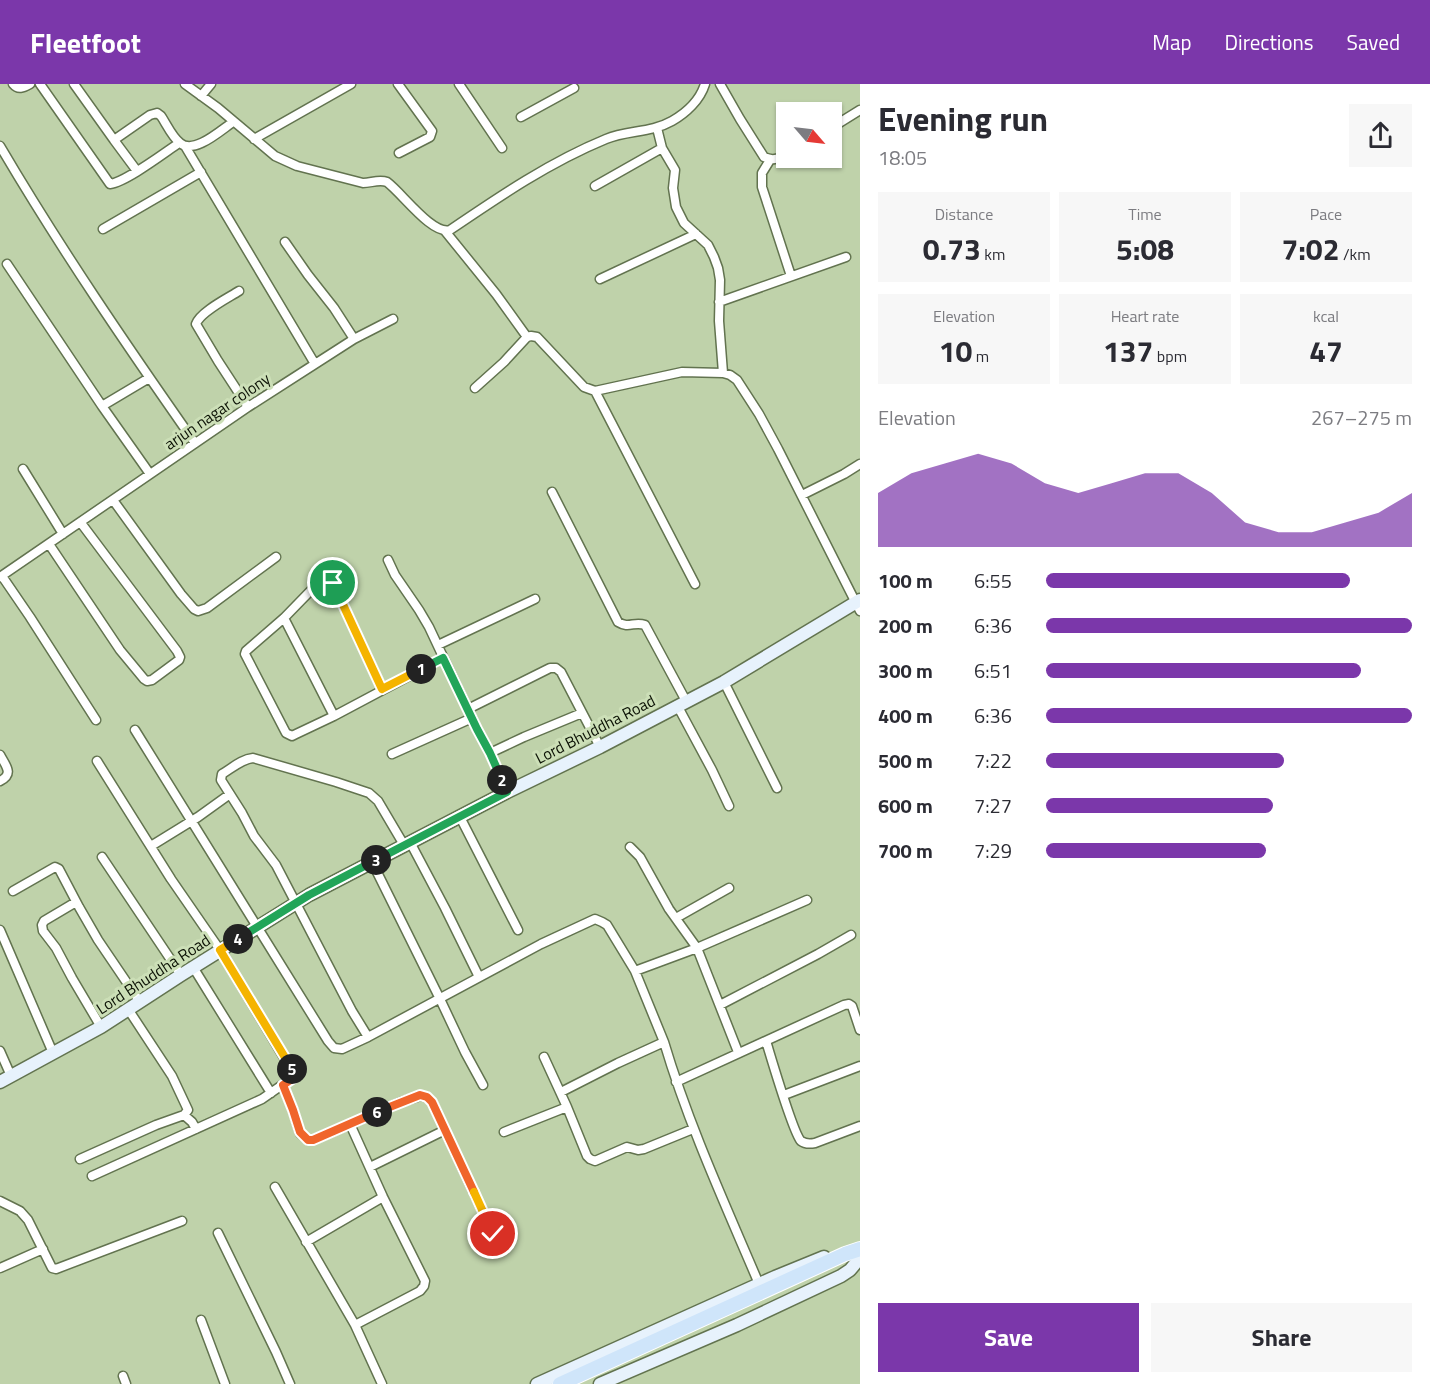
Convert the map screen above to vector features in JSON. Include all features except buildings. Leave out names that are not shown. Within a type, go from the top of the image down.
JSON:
[{"type":"main road","points":[[560,1384],[845,1254],[860,1258]]},
{"type":"street","points":[[12,84],[20,88],[30,84]]},
{"type":"street","points":[[40,84],[109,183],[113,184],[182,145],[192,147],[200,144],[234,122]]},
{"type":"street","points":[[74,84],[137,171]]},
{"type":"street","points":[[185,84],[275,156],[297,166],[363,183],[387,182],[430,223],[445,231],[450,230],[547,167],[607,138],[657,128],[674,120],[698,98],[705,84]]},
{"type":"street","points":[[201,96],[211,84]]},
{"type":"street","points":[[254,139],[351,84]]},
{"type":"street","points":[[398,84],[432,131],[430,137],[399,153]]},
{"type":"street","points":[[459,84],[502,148]]},
{"type":"street","points":[[720,84],[764,157],[776,160]]},
{"type":"street","points":[[521,117],[576,85]]},
{"type":"street","points":[[842,121],[860,110]]},
{"type":"street","points":[[114,140],[150,116],[157,113],[161,116],[201,172],[315,364]]},
{"type":"street","points":[[657,128],[662,148],[675,170],[673,188],[676,207],[684,222],[708,245],[714,257],[720,280],[723,373]]},
{"type":"street","points":[[0,146],[23,186],[149,378],[195,443]]},
{"type":"street","points":[[595,186],[662,148]]},
{"type":"street","points":[[770,160],[762,173],[762,187],[791,276]]},
{"type":"street","points":[[103,229],[201,172]]},
{"type":"street","points":[[445,231],[527,337]]},
{"type":"street","points":[[600,279],[696,234]]},
{"type":"street","points":[[285,242],[354,339]]},
{"type":"street","points":[[719,302],[846,257]]},
{"type":"street","points":[[8,264],[150,474]]},
{"type":"street","points":[[239,291],[203,315],[196,324],[248,407]]},
{"type":"street","name":"arjun nagar colony","points":[[1,577],[248,407],[354,339],[393,319]]},
{"type":"street","points":[[475,388],[527,337],[531,336],[537,337],[584,387],[595,392],[682,372],[730,375],[737,380],[746,393],[859,605]]},
{"type":"street","points":[[102,406],[149,378]]},
{"type":"street","points":[[595,392],[695,584]]},
{"type":"street","points":[[802,495],[860,464]]},
{"type":"street","points":[[23,469],[63,534]]},
{"type":"street","points":[[552,492],[618,622],[627,626],[639,623],[648,627],[729,806]]},
{"type":"street","points":[[113,500],[176,587],[198,611],[207,608],[276,558]]},
{"type":"street","points":[[50,544],[120,650],[144,679],[152,680],[180,657],[81,523]]},
{"type":"street","points":[[388,560],[438,645],[507,792]]},
{"type":"street","points":[[1,577],[30,617],[96,720]]},
{"type":"street","points":[[382,689],[336,588],[330,580],[325,578],[245,654],[285,733],[292,735],[334,716],[443,658]]},
{"type":"street","points":[[438,645],[535,599]]},
{"type":"street","name":"Lord Bhuddha Road","points":[[6,1079],[101,1027],[309,895],[724,682],[859,605]]},
{"type":"street","points":[[284,618],[334,716]]},
{"type":"street","points":[[392,754],[470,714],[553,667],[561,672],[600,747]]},
{"type":"street","points":[[724,682],[777,788]]},
{"type":"street","points":[[490,753],[582,713]]},
{"type":"street","points":[[135,730],[334,1048],[342,1049],[368,1037],[541,944],[595,919],[607,925],[635,971],[664,1042],[693,1129],[759,1284]]},
{"type":"street","points":[[0,756],[8,770],[8,775],[0,782]]},
{"type":"street","points":[[368,1037],[308,930],[276,866],[254,836],[248,822],[221,780],[222,774],[247,759],[253,758],[336,782],[373,796],[407,844],[440,898],[479,977]]},
{"type":"street","points":[[92,1176],[262,1099],[295,1077],[220,950],[171,879],[97,761]]},
{"type":"street","points":[[151,846],[230,794]]},
{"type":"street","points":[[460,817],[518,930]]},
{"type":"street","points":[[630,847],[640,857],[676,918],[697,948],[738,1052]]},
{"type":"street","points":[[102,856],[181,975]]},
{"type":"street","points":[[372,862],[483,1085]]},
{"type":"street","points":[[13,891],[55,867],[59,869],[98,940],[140,1002]]},
{"type":"street","points":[[676,918],[729,888]]},
{"type":"street","points":[[635,971],[697,948],[807,900]]},
{"type":"street","points":[[76,902],[44,921],[42,928],[101,1027]]},
{"type":"street","points":[[0,930],[53,1053]]},
{"type":"street","points":[[720,1005],[851,935]]},
{"type":"street","points":[[193,967],[271,1093]]},
{"type":"street","points":[[676,1082],[738,1052],[849,1004],[852,1006],[860,1030]]},
{"type":"street","points":[[80,1159],[188,1112],[172,1076],[128,1009]]},
{"type":"street","points":[[766,1041],[799,1138],[803,1142],[815,1143],[860,1126]]},
{"type":"street","points":[[561,1092],[664,1042]]},
{"type":"street","points":[[0,1051],[6,1079]]},
{"type":"street","points":[[544,1057],[587,1156],[592,1160],[595,1161],[627,1147],[644,1149],[693,1129]]},
{"type":"street","points":[[784,1095],[860,1066]]},
{"type":"street","points":[[283,1085],[300,1132],[308,1140],[313,1140],[420,1095],[427,1097],[432,1102],[493,1234]]},
{"type":"street","points":[[504,1132],[567,1107]]},
{"type":"street","points":[[184,1115],[196,1129]]},
{"type":"street","points":[[350,1124],[424,1281],[424,1286],[420,1291],[355,1325]]},
{"type":"street","points":[[370,1167],[445,1130]]},
{"type":"street","points":[[275,1187],[355,1325],[382,1384]]},
{"type":"street","points":[[306,1242],[383,1197]]},
{"type":"street","points":[[0,1201],[20,1211],[28,1220],[52,1268],[57,1269],[182,1221]]},
{"type":"street","points":[[218,1233],[290,1384]]},
{"type":"street","points":[[537,1384],[759,1284],[846,1247],[860,1244]]},
{"type":"street","points":[[0,1268],[43,1249]]},
{"type":"street","points":[[600,1384],[737,1325],[841,1276],[850,1270],[860,1258]]},
{"type":"street","points":[[201,1320],[225,1384]]},
{"type":"route","points":[[333,583],[382,689],[443,658],[507,792],[309,895],[220,950],[295,1076],[283,1085],[304,1138],[310,1141],[401,1102],[420,1095],[427,1097],[432,1102],[493,1234]]}]
